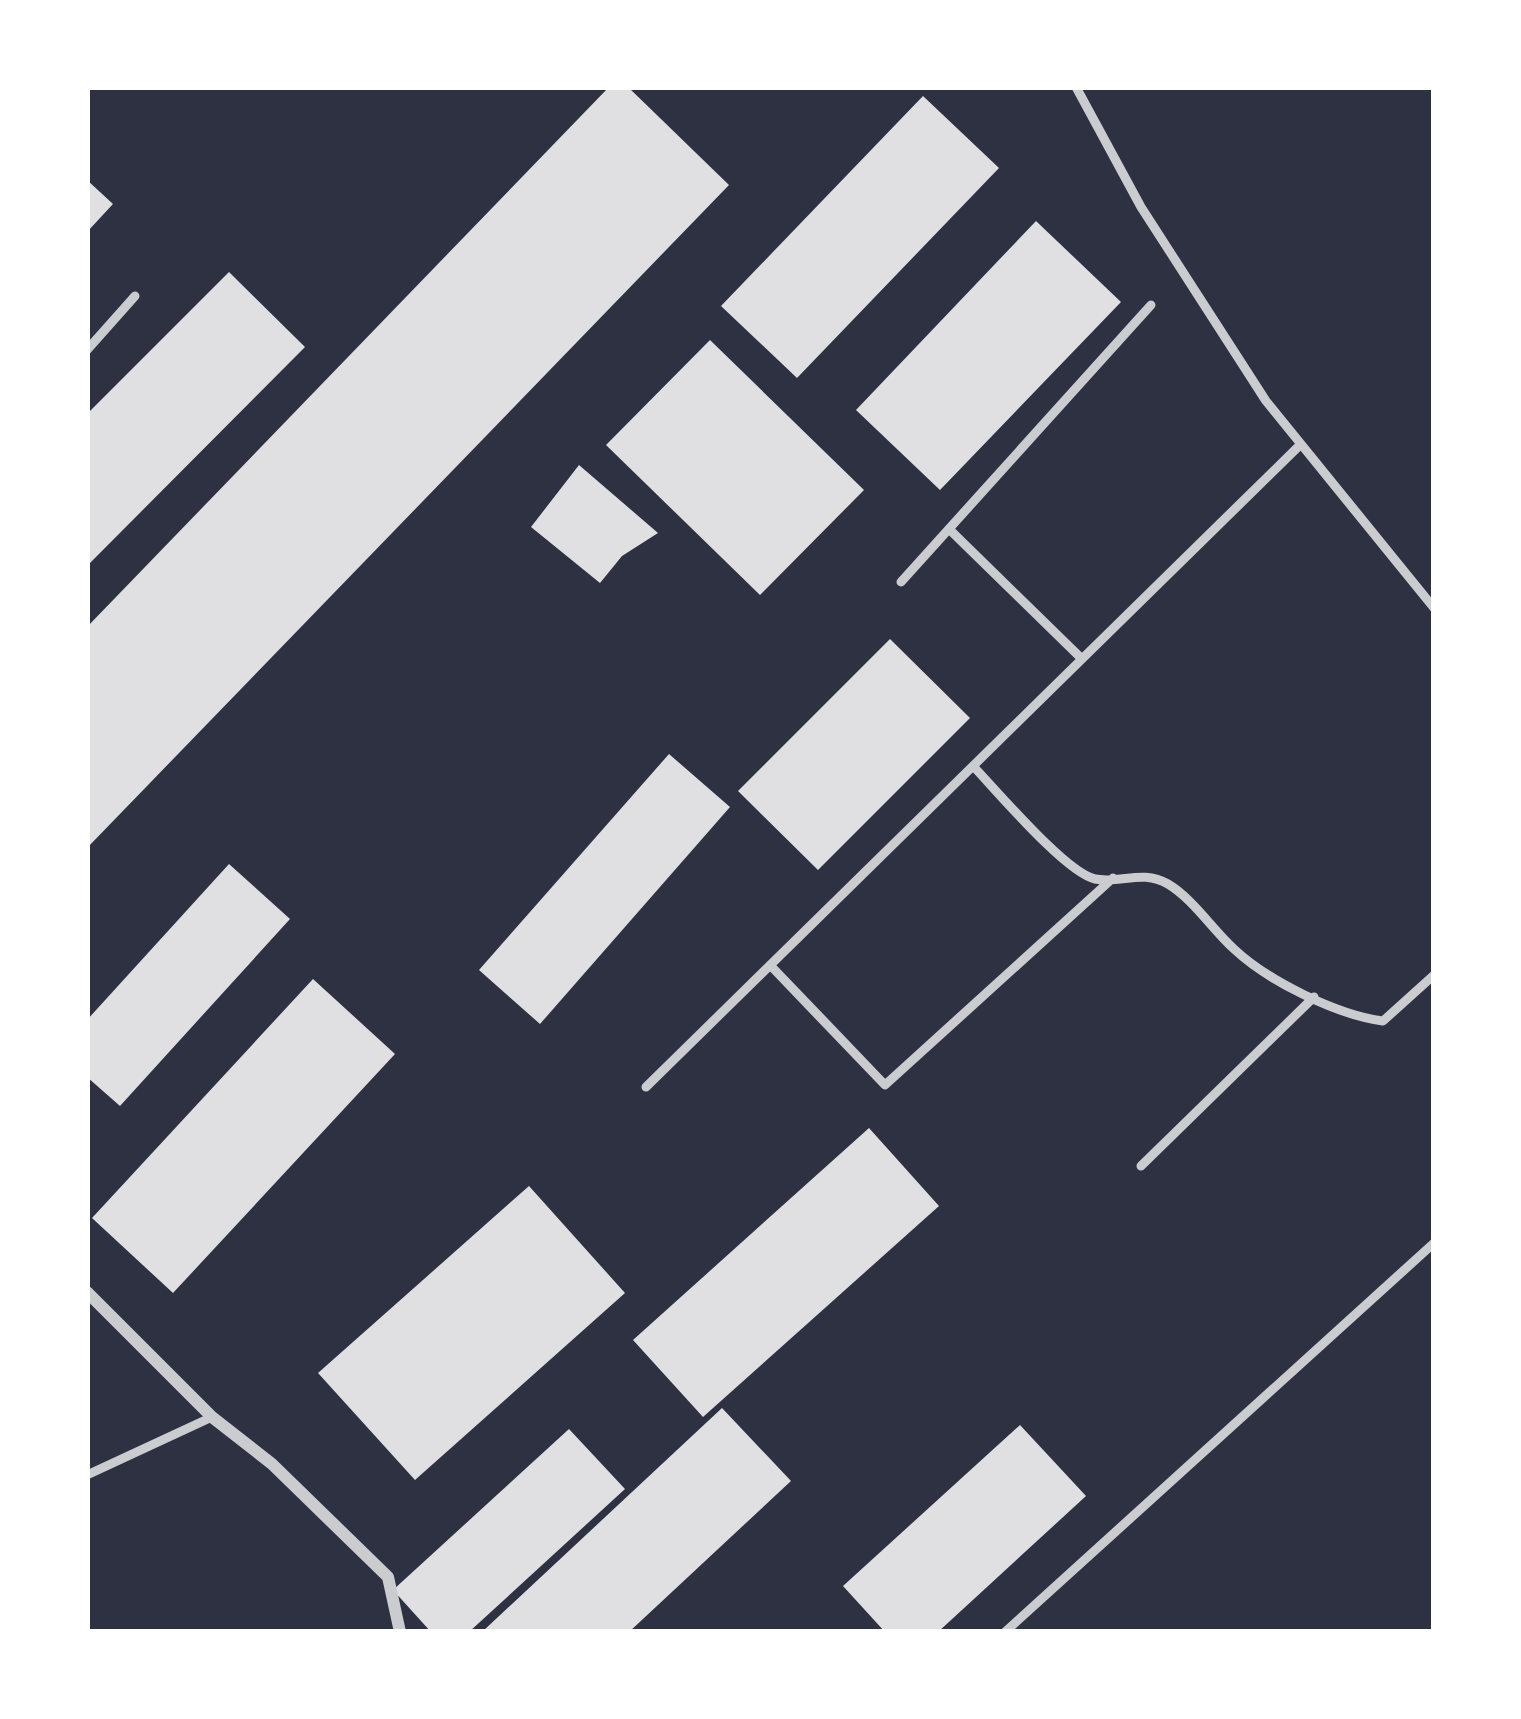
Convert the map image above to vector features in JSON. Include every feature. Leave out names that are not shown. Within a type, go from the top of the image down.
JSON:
[{"type":"street","points":[[87,1292],[212,1417],[272,1464],[388,1577],[400,1632]]},
{"type":"lane","points":[[1076,87],[1141,207],[1266,401],[1434,608]]},
{"type":"lane","points":[[87,350],[135,296]]},
{"type":"lane","points":[[901,582],[1151,304]]},
{"type":"lane","points":[[646,1087],[1301,444]]},
{"type":"lane","points":[[949,529],[1082,658]]},
{"type":"lane","points":[[973,766],[1073,868],[1096,879],[1146,874],[1171,886],[1238,953],[1358,1018],[1383,1021],[1434,975]]},
{"type":"lane","points":[[770,965],[885,1085],[1114,878]]},
{"type":"lane","points":[[1141,1166],[1314,998]]},
{"type":"lane","points":[[1005,1632],[1434,1243]]},
{"type":"lane","points":[[87,1475],[212,1417]]},
{"type":"building","points":[[609,87],[628,87],[729,185],[87,848],[87,627]]},
{"type":"building","points":[[923,96],[999,168],[797,378],[721,306]]},
{"type":"building","points":[[87,180],[113,204],[87,232]]},
{"type":"building","points":[[1036,221],[1121,302],[940,490],[856,410]]},
{"type":"building","points":[[229,272],[305,347],[87,566],[87,414]]},
{"type":"building","points":[[710,340],[864,490],[760,595],[606,445]]},
{"type":"building","points":[[579,465],[658,533],[622,556],[600,583],[531,527]]},
{"type":"building","points":[[890,639],[970,718],[818,870],[738,791]]},
{"type":"building","points":[[669,754],[730,807],[540,1024],[479,970]]},
{"type":"building","points":[[229,864],[290,919],[120,1106],[87,1077],[87,1020]]},
{"type":"building","points":[[313,979],[395,1054],[173,1293],[92,1218]]},
{"type":"building","points":[[869,1128],[939,1206],[703,1417],[633,1340]]},
{"type":"building","points":[[529,1186],[625,1293],[415,1480],[318,1373]]},
{"type":"building","points":[[722,1408],[791,1481],[629,1632],[482,1632]]},
{"type":"building","points":[[1020,1425],[1086,1496],[938,1632],[885,1632],[843,1586]]},
{"type":"building","points":[[569,1429],[625,1489],[469,1632],[431,1632],[393,1590]]}]
